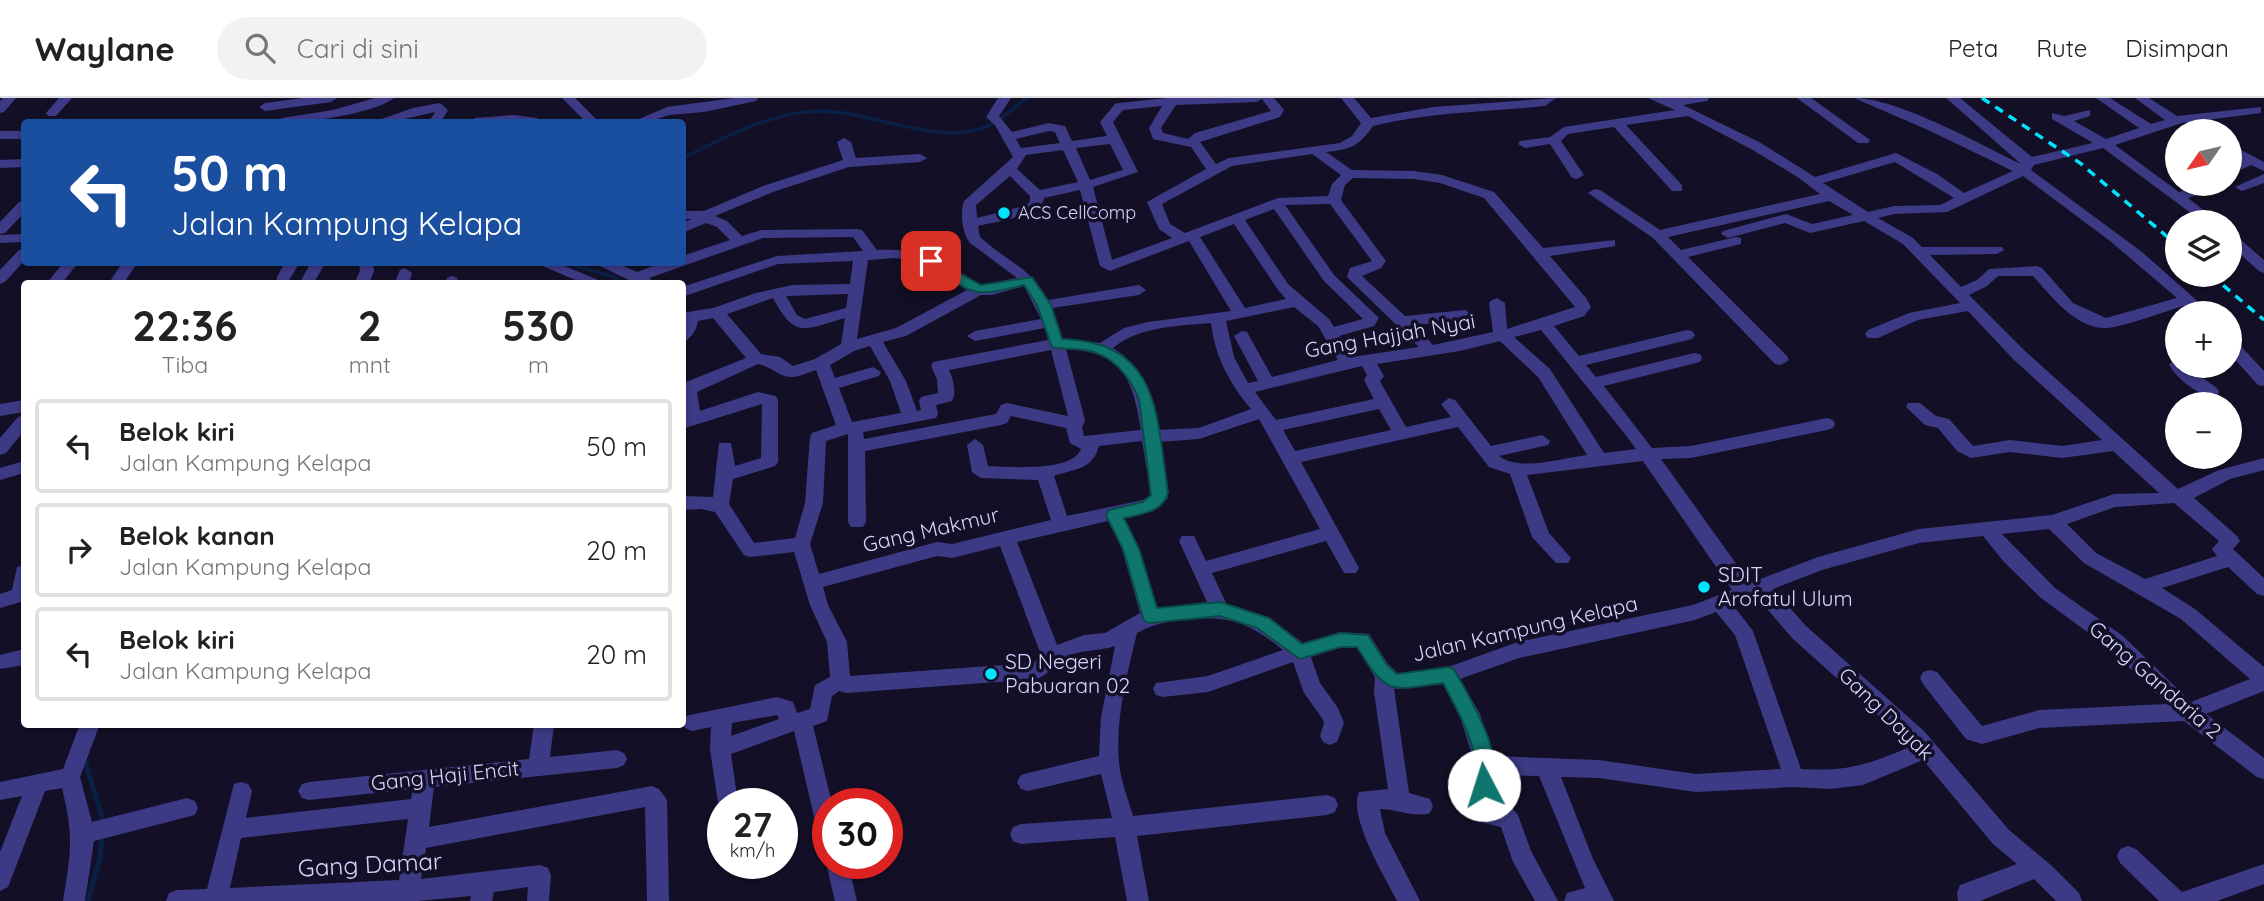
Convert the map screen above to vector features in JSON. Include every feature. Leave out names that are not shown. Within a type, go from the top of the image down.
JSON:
[{"type":"street","points":[[0,109],[10,98]]},
{"type":"street","points":[[52,113],[66,98]]},
{"type":"street","points":[[258,119],[268,103],[331,98]]},
{"type":"street","points":[[304,119],[388,98]]},
{"type":"street","points":[[568,98],[590,119]]},
{"type":"street","points":[[646,119],[667,111],[704,108],[752,98]]},
{"type":"street","points":[[1005,98],[994,111],[996,120],[1020,152],[1020,157],[1010,169],[972,200],[968,207],[970,224],[974,240],[1010,264],[1028,280],[1044,305],[1057,344],[1076,424],[1076,439],[1089,446]]},
{"type":"street","points":[[1037,195],[1131,173],[1106,122],[1119,107],[1256,98]]},
{"type":"street","points":[[1192,142],[1200,136],[1276,114],[1278,110],[1267,98]]},
{"type":"street","points":[[1348,98],[1367,123]]},
{"type":"street","points":[[1241,314],[1188,237],[1164,226],[1153,206],[1154,202],[1229,162],[1343,146],[1357,139],[1367,123],[1423,112],[1545,102],[1550,98]]},
{"type":"street","points":[[1654,98],[1726,130],[1813,182],[1831,196],[1900,235],[1920,251],[1964,300],[2118,444],[2231,541],[2221,549],[2264,590]]},
{"type":"street","points":[[1670,103],[1701,98]]},
{"type":"street","points":[[1803,98],[1863,140]]},
{"type":"street","points":[[1860,98],[2027,166]]},
{"type":"street","points":[[1952,98],[2027,166],[2188,300]]},
{"type":"street","points":[[2102,98],[2149,129]]},
{"type":"street","points":[[2141,98],[2176,119]]},
{"type":"street","points":[[2186,119],[2257,110],[2237,98]]},
{"type":"street","points":[[1171,102],[1155,128],[1158,136],[1192,142],[1214,170]]},
{"type":"street","points":[[394,119],[440,107],[442,110],[437,119]]},
{"type":"street","points":[[2251,111],[2264,120]]},
{"type":"street","points":[[1525,144],[1554,140],[1571,129],[1690,112]]},
{"type":"street","points":[[2086,113],[2059,118],[2105,144],[2165,186]]},
{"type":"street","points":[[1618,123],[1677,188]]},
{"type":"street","points":[[1677,255],[1786,218],[1810,229],[1902,209],[1942,209],[2027,166],[2165,124]]},
{"type":"street","points":[[1009,137],[1054,127],[1060,129],[1086,185],[1107,265],[1113,266],[1236,217],[1290,199],[1334,200]]},
{"type":"street","points":[[1708,136],[1726,130]]},
{"type":"street","points":[[0,135],[21,135]]},
{"type":"street","points":[[1020,152],[1116,139]]},
{"type":"street","points":[[1554,140],[1577,175]]},
{"type":"street","points":[[844,142],[850,159],[848,163]]},
{"type":"street","points":[[1314,150],[1349,174],[1414,175],[1442,179],[1489,195],[1542,253],[1610,243]]},
{"type":"street","points":[[2242,155],[2261,167]]},
{"type":"street","points":[[1813,182],[1896,157],[1933,177],[1962,198]]},
{"type":"street","points":[[686,227],[768,189],[848,163],[920,158]]},
{"type":"street","points":[[0,175],[12,164]]},
{"type":"street","points":[[2242,169],[2261,167]]},
{"type":"street","points":[[2242,187],[2261,167]]},
{"type":"street","points":[[970,224],[1029,209],[1037,203],[1037,195],[1010,169]]},
{"type":"street","points":[[1334,200],[1339,184],[1349,174]]},
{"type":"street","points":[[1595,193],[1658,235],[1781,360]]},
{"type":"street","points":[[1658,235],[1831,196]]},
{"type":"street","points":[[2179,196],[2197,210]]},
{"type":"street","points":[[1334,200],[1379,261],[1378,264],[1355,271],[1354,277],[1421,339],[1429,350]]},
{"type":"street","points":[[1276,204],[1329,278],[1371,318],[1369,322],[1331,333]]},
{"type":"street","points":[[0,230],[21,208]]},
{"type":"street","points":[[686,215],[706,217],[722,224],[740,242]]},
{"type":"street","points":[[1236,217],[1283,287],[1297,302],[1319,318],[1348,363]]},
{"type":"street","points":[[1714,222],[1749,253]]},
{"type":"street","points":[[686,260],[762,234],[856,233],[867,256],[855,289],[848,348]]},
{"type":"street","points":[[0,239],[21,238]]},
{"type":"street","points":[[2242,248],[2264,268]]},
{"type":"street","points":[[1920,251],[1997,250]]},
{"type":"street","name":"Gang Hajjah Nyai","points":[[1243,390],[1366,359],[1504,337],[1579,313],[1583,307],[1578,296],[1542,253]]},
{"type":"street","points":[[0,279],[21,256]]},
{"type":"street","points":[[686,291],[776,260],[867,256],[922,257],[978,290]]},
{"type":"street","points":[[56,280],[69,266]]},
{"type":"street","points":[[283,279],[291,266]]},
{"type":"street","points":[[551,266],[590,280]]},
{"type":"street","points":[[609,266],[643,280],[673,266]]},
{"type":"street","points":[[1873,334],[1914,316],[1964,300],[1994,272],[2031,270],[2041,274],[2068,306],[2105,323],[2188,300]]},
{"type":"street","points":[[723,476],[769,462],[770,400],[758,398],[688,422],[689,393],[692,386],[757,359],[774,361],[782,369],[793,372],[821,363],[848,348],[875,342],[926,320],[978,290],[992,290],[1028,280]]},
{"type":"street","points":[[686,332],[690,327],[686,315],[716,313],[777,293],[855,289]]},
{"type":"street","points":[[1044,305],[1139,290]]},
{"type":"street","points":[[777,293],[791,318],[803,324],[852,311]]},
{"type":"street","points":[[1103,349],[1116,338],[1152,327],[1219,318],[1297,302]]},
{"type":"street","points":[[1497,303],[1497,324],[1504,337],[1544,373],[1599,460]]},
{"type":"street","points":[[716,313],[737,333],[747,350],[757,359]]},
{"type":"street","points":[[1400,321],[1465,315]]},
{"type":"street","points":[[1219,318],[1220,335],[1229,368],[1272,427],[1350,568]]},
{"type":"street","points":[[975,336],[1051,322]]},
{"type":"street","name":"Gang Dayak","points":[[1544,324],[1594,383],[1648,454],[1738,584],[1753,589],[1917,737],[2001,837],[2037,867],[2071,901]]},
{"type":"street","points":[[1577,362],[1687,335]]},
{"type":"street","points":[[1242,336],[1266,383]]},
{"type":"street","points":[[875,342],[898,382],[911,418]]},
{"type":"street","points":[[840,681],[836,642],[811,583],[801,544],[809,530],[817,498],[818,437],[930,414],[927,401],[946,397],[945,379],[939,366],[1057,344],[1076,344],[1103,349],[1124,363],[1142,387],[1150,437]]},
{"type":"street","points":[[1594,383],[1694,358]]},
{"type":"street","points":[[2242,358],[2264,382]]},
{"type":"street","points":[[1366,359],[1376,376],[1372,380],[1402,434]]},
{"type":"street","points":[[821,363],[848,429],[857,436],[857,522]]},
{"type":"street","points":[[831,385],[873,372],[869,373]]},
{"type":"street","points":[[2192,378],[2211,392]]},
{"type":"street","points":[[1272,427],[1384,402]]},
{"type":"street","points":[[1448,404],[1495,463],[1517,470],[1648,454],[1691,452],[1827,424]]},
{"type":"street","points":[[0,410],[21,406]]},
{"type":"street","points":[[1914,407],[1931,421],[1943,423],[1962,447],[1971,452],[2010,446],[2062,452],[2118,444]]},
{"type":"street","points":[[857,446],[1001,419],[1007,409],[1076,424]]},
{"type":"street","points":[[975,445],[981,472],[1045,474],[1051,469],[1083,461],[1087,457],[1089,446],[1098,439],[1190,435],[1262,411]]},
{"type":"street","points":[[1290,458],[1461,421]]},
{"type":"street","points":[[0,449],[21,424]]},
{"type":"street","name":"Gang Makmur","points":[[811,583],[937,549],[952,551],[1148,506],[1159,498],[1160,492],[1150,437]]},
{"type":"street","points":[[1486,453],[1542,441]]},
{"type":"street","points":[[720,505],[726,466],[724,447]]},
{"type":"street","name":"Jalan Kampung Kelapa","points":[[1300,652],[1340,640],[1357,639],[1367,644],[1385,676],[1399,682],[1448,675],[1504,654],[1668,619],[1720,603],[1818,564],[1919,536],[2053,522],[2114,501],[2178,496],[2225,474],[2264,464]]},
{"type":"street","points":[[0,474],[21,468]]},
{"type":"street","points":[[1517,470],[1541,537],[1562,558]]},
{"type":"street","points":[[1045,474],[1061,524]]},
{"type":"street","points":[[686,503],[706,501],[726,509],[744,544],[750,550],[801,544]]},
{"type":"street","points":[[1114,515],[1131,549],[1150,616]]},
{"type":"street","points":[[1930,678],[1973,733],[1982,735],[2039,719],[2188,712],[2264,680],[2207,628],[2143,587],[2090,558],[2053,522]]},
{"type":"street","name":"Gang Gandaria 2","points":[[1988,530],[2017,565],[2063,605],[2116,642],[2188,712],[2264,771]]},
{"type":"street","points":[[1202,569],[1330,533]]},
{"type":"street","points":[[1006,537],[1051,656]]},
{"type":"street","points":[[1188,541],[1220,609]]},
{"type":"street","points":[[2143,587],[2231,559]]},
{"type":"street","points":[[0,601],[21,596]]},
{"type":"street","points":[[1720,603],[1743,631],[1794,778]]},
{"type":"street","points":[[840,681],[846,685],[883,684],[1037,671],[1051,656],[1084,643],[1109,640],[1150,616],[1220,609],[1263,623],[1300,652],[1311,687],[1331,714],[1334,723],[1330,736]]},
{"type":"street","points":[[1128,631],[1117,675],[1111,717],[1109,764],[1124,825],[1135,901]]},
{"type":"street","points":[[1163,689],[1208,684],[1300,652]]},
{"type":"street","points":[[3,662],[21,658]]},
{"type":"street","points":[[1448,675],[1470,715],[1485,765],[1483,806],[1492,816],[1505,816],[1510,822],[1521,855],[1547,901]]},
{"type":"street","points":[[1385,676],[1384,692],[1398,777],[1399,800]]},
{"type":"street","points":[[720,750],[795,721],[820,715],[822,691],[840,681]]},
{"type":"street","points":[[692,722],[783,706],[795,721],[815,788]]},
{"type":"street","points":[[722,715],[720,750],[725,788]]},
{"type":"street","points":[[74,901],[96,830],[70,777],[88,728]]},
{"type":"street","name":"Gang Haji Encit","points":[[309,791],[538,767],[543,728]]},
{"type":"street","points":[[1485,765],[1599,769],[1696,783],[1794,778],[1830,780],[1863,776],[1926,749]]},
{"type":"street","points":[[538,767],[617,759]]},
{"type":"street","points":[[1028,782],[1109,764]]},
{"type":"street","points":[[1546,766],[1602,899],[1575,901]]},
{"type":"street","points":[[0,791],[70,777]]},
{"type":"street","points":[[407,896],[425,778]]},
{"type":"street","points":[[0,880],[38,783]]},
{"type":"street","points":[[196,900],[232,829],[241,791]]},
{"type":"street","points":[[415,840],[652,796],[656,800],[658,901]]},
{"type":"street","points":[[1409,901],[1376,835],[1367,799],[1399,800],[1422,806]]},
{"type":"street","points":[[1021,834],[1150,825],[1327,805]]},
{"type":"street","points":[[96,830],[187,808]]},
{"type":"street","points":[[232,829],[420,808]]},
{"type":"street","points":[[2128,856],[2175,901]]},
{"type":"street","points":[[1969,901],[1968,893],[2037,867]]},
{"type":"street","points":[[2187,901],[2264,874]]},
{"type":"street","name":"Gang Damar","points":[[196,900],[483,892],[540,875],[538,901]]},
{"type":"street","points":[[840,879],[846,901]]},
{"type":"waterway","points":[[686,157],[750,126],[787,115],[823,111],[842,113],[949,133],[988,126],[1027,98]]},
{"type":"waterway","points":[[577,266],[618,280]]},
{"type":"waterway","points":[[84,758],[104,823]]},
{"type":"waterway","points":[[88,901],[100,858],[102,835]]},
{"type":"railway","points":[[1982,98],[2080,163],[2165,235]]},
{"type":"railway","points":[[2225,287],[2264,320]]},
{"type":"place","name":"ACS CellComp","points":[[1004,213]]},
{"type":"place","name":"SDIT Arofatul Ulum","points":[[1704,587]]},
{"type":"place","name":"SD Negeri Pabuaran 02","points":[[991,674]]},
{"type":"route","points":[[931,261],[978,290],[992,290],[1028,280],[1044,305],[1057,344],[1091,346],[1113,354],[1124,363],[1142,387],[1146,399],[1159,498],[1148,506],[1114,515],[1131,549],[1150,616],[1226,610],[1263,623],[1300,652],[1340,640],[1362,640],[1385,676],[1391,680],[1399,682],[1448,675],[1473,721],[1485,765],[1484,785]]}]
